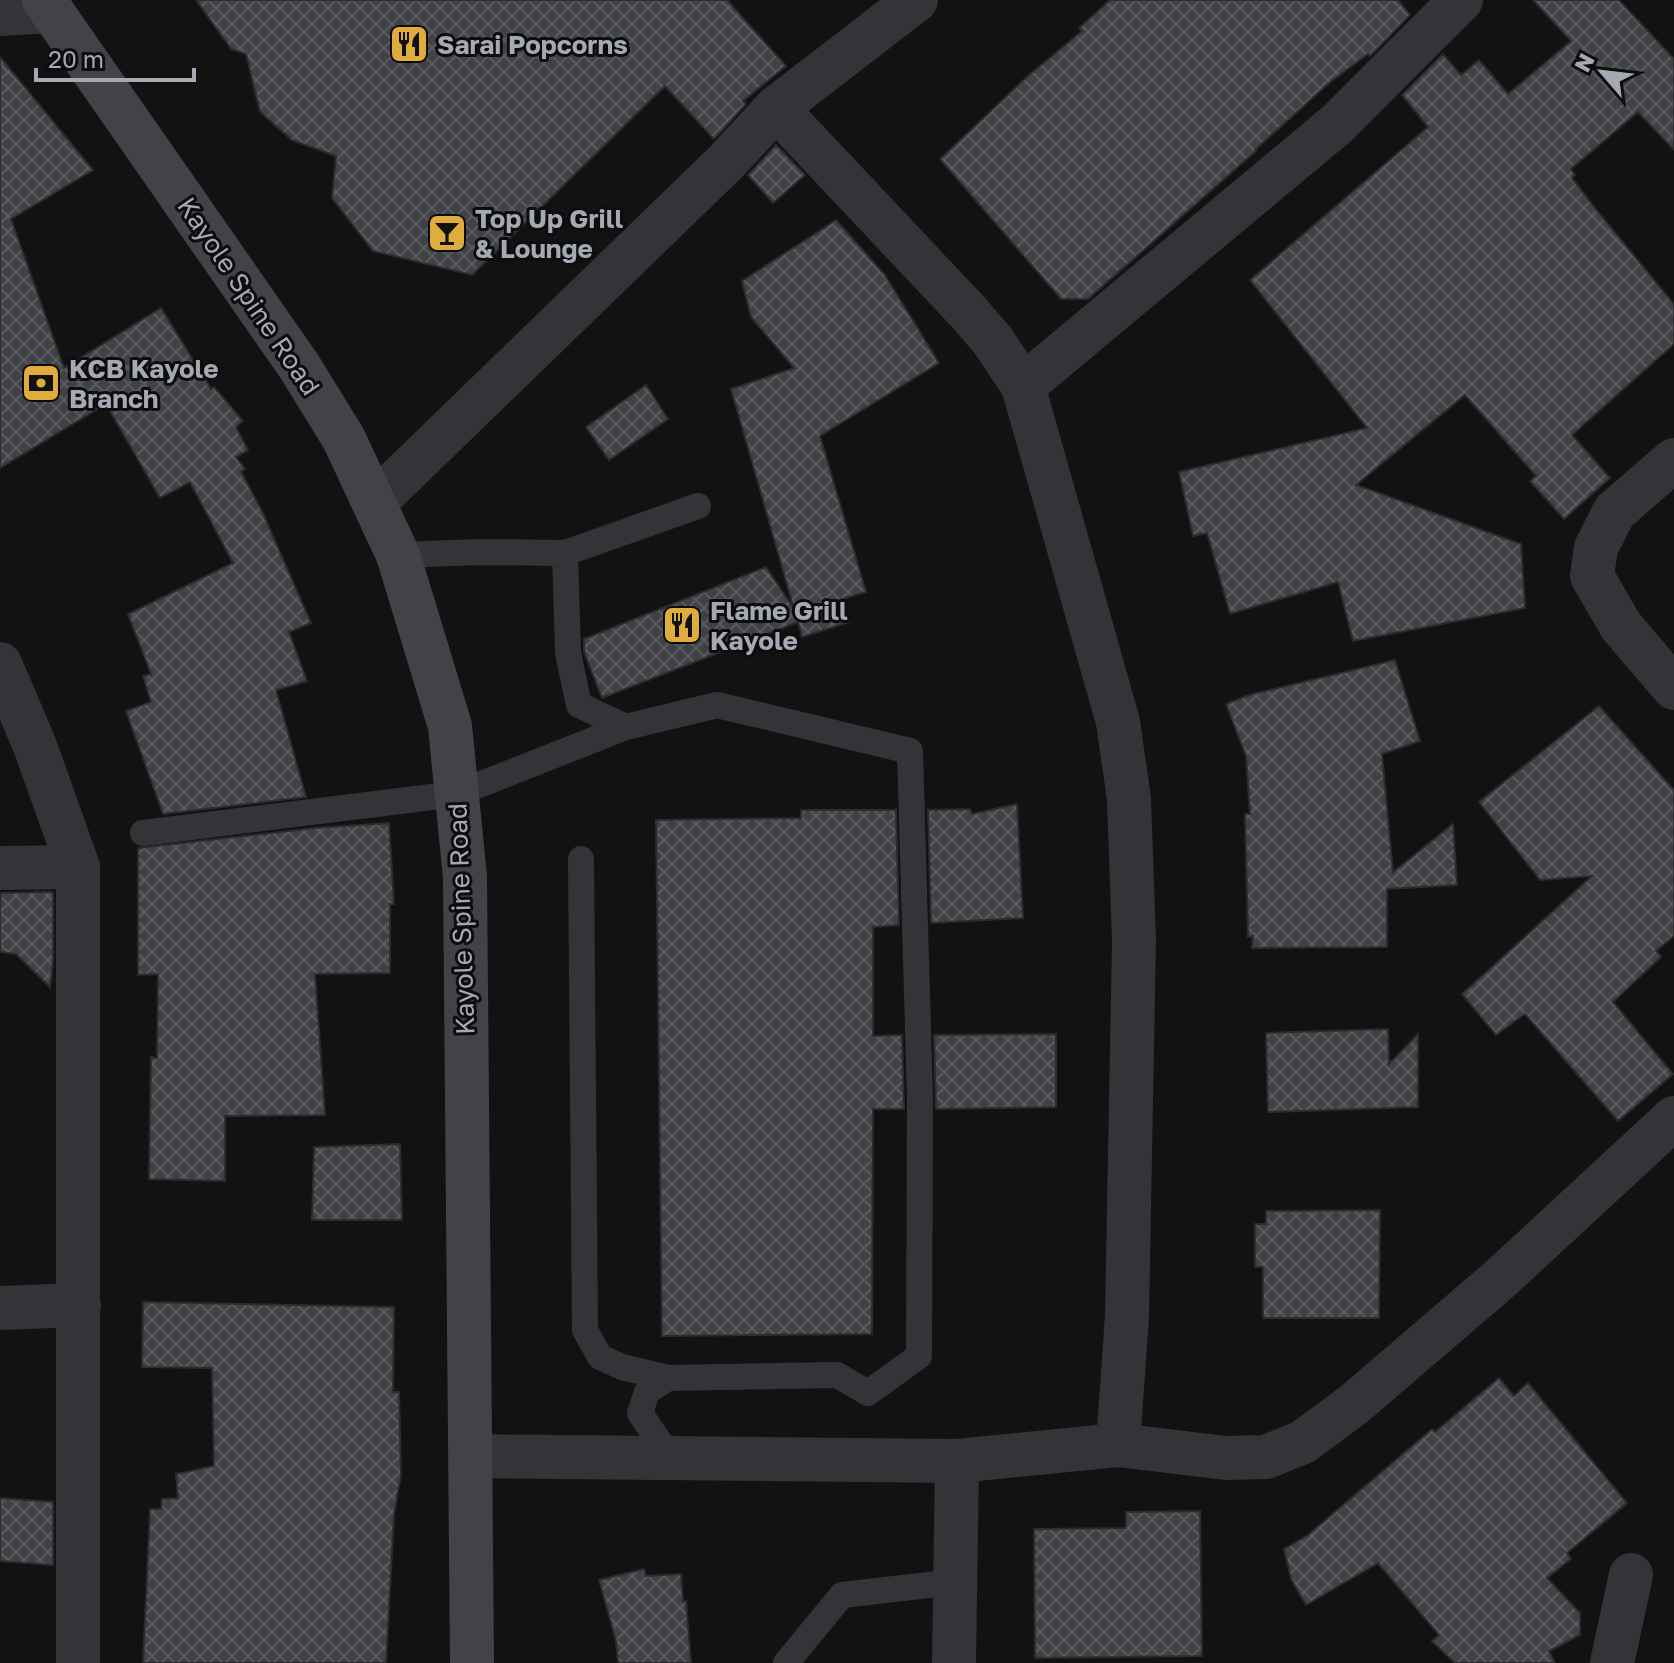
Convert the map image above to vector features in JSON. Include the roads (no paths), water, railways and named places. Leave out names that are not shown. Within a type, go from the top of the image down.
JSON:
[{"type":"main road","name":"Kayole Spine Road","points":[[48,5],[299,366],[344,439],[398,555],[450,726],[465,877],[472,1663]]},
{"type":"street","points":[[375,502],[726,162],[776,108],[916,0]]},
{"type":"street","points":[[1023,386],[1337,124],[1461,0]]},
{"type":"street","points":[[0,14],[48,5]]},
{"type":"street","points":[[776,108],[969,313],[993,341],[1023,386],[1118,722],[1129,799],[1134,956],[1127,1316],[1118,1445]]},
{"type":"street","points":[[1674,460],[1614,512],[1596,548],[1592,576],[1621,626],[1674,688]]},
{"type":"street","points":[[0,664],[35,746],[78,867],[78,1663]]},
{"type":"street","points":[[0,868],[78,867]]},
{"type":"street","points":[[471,1456],[957,1461],[1118,1445],[1226,1458],[1266,1457],[1303,1442],[1353,1405],[1501,1278],[1674,1118]]},
{"type":"street","points":[[0,1308],[79,1305]]},
{"type":"street","points":[[954,1663],[957,1461]]},
{"type":"street","points":[[1612,1663],[1631,1575]]},
{"type":"lane","points":[[398,555],[565,553],[698,506]]},
{"type":"lane","points":[[565,553],[568,653],[579,705],[626,727]]},
{"type":"lane","points":[[143,833],[456,794],[626,727],[717,705],[910,751],[920,1099],[919,1356],[868,1393],[837,1375],[668,1378],[622,1367],[600,1357],[585,1330],[581,859]]},
{"type":"lane","points":[[668,1378],[647,1392],[640,1413],[670,1458]]},
{"type":"lane","points":[[786,1663],[842,1595],[955,1582]]},
{"type":"place","name":"Sarai Popcorns","points":[[409,44]]},
{"type":"place","name":"Top Up Grill & Lounge","points":[[447,233]]},
{"type":"place","name":"KCB Kayole Branch","points":[[41,383]]},
{"type":"place","name":"Flame Grill Kayole","points":[[682,625]]}]
